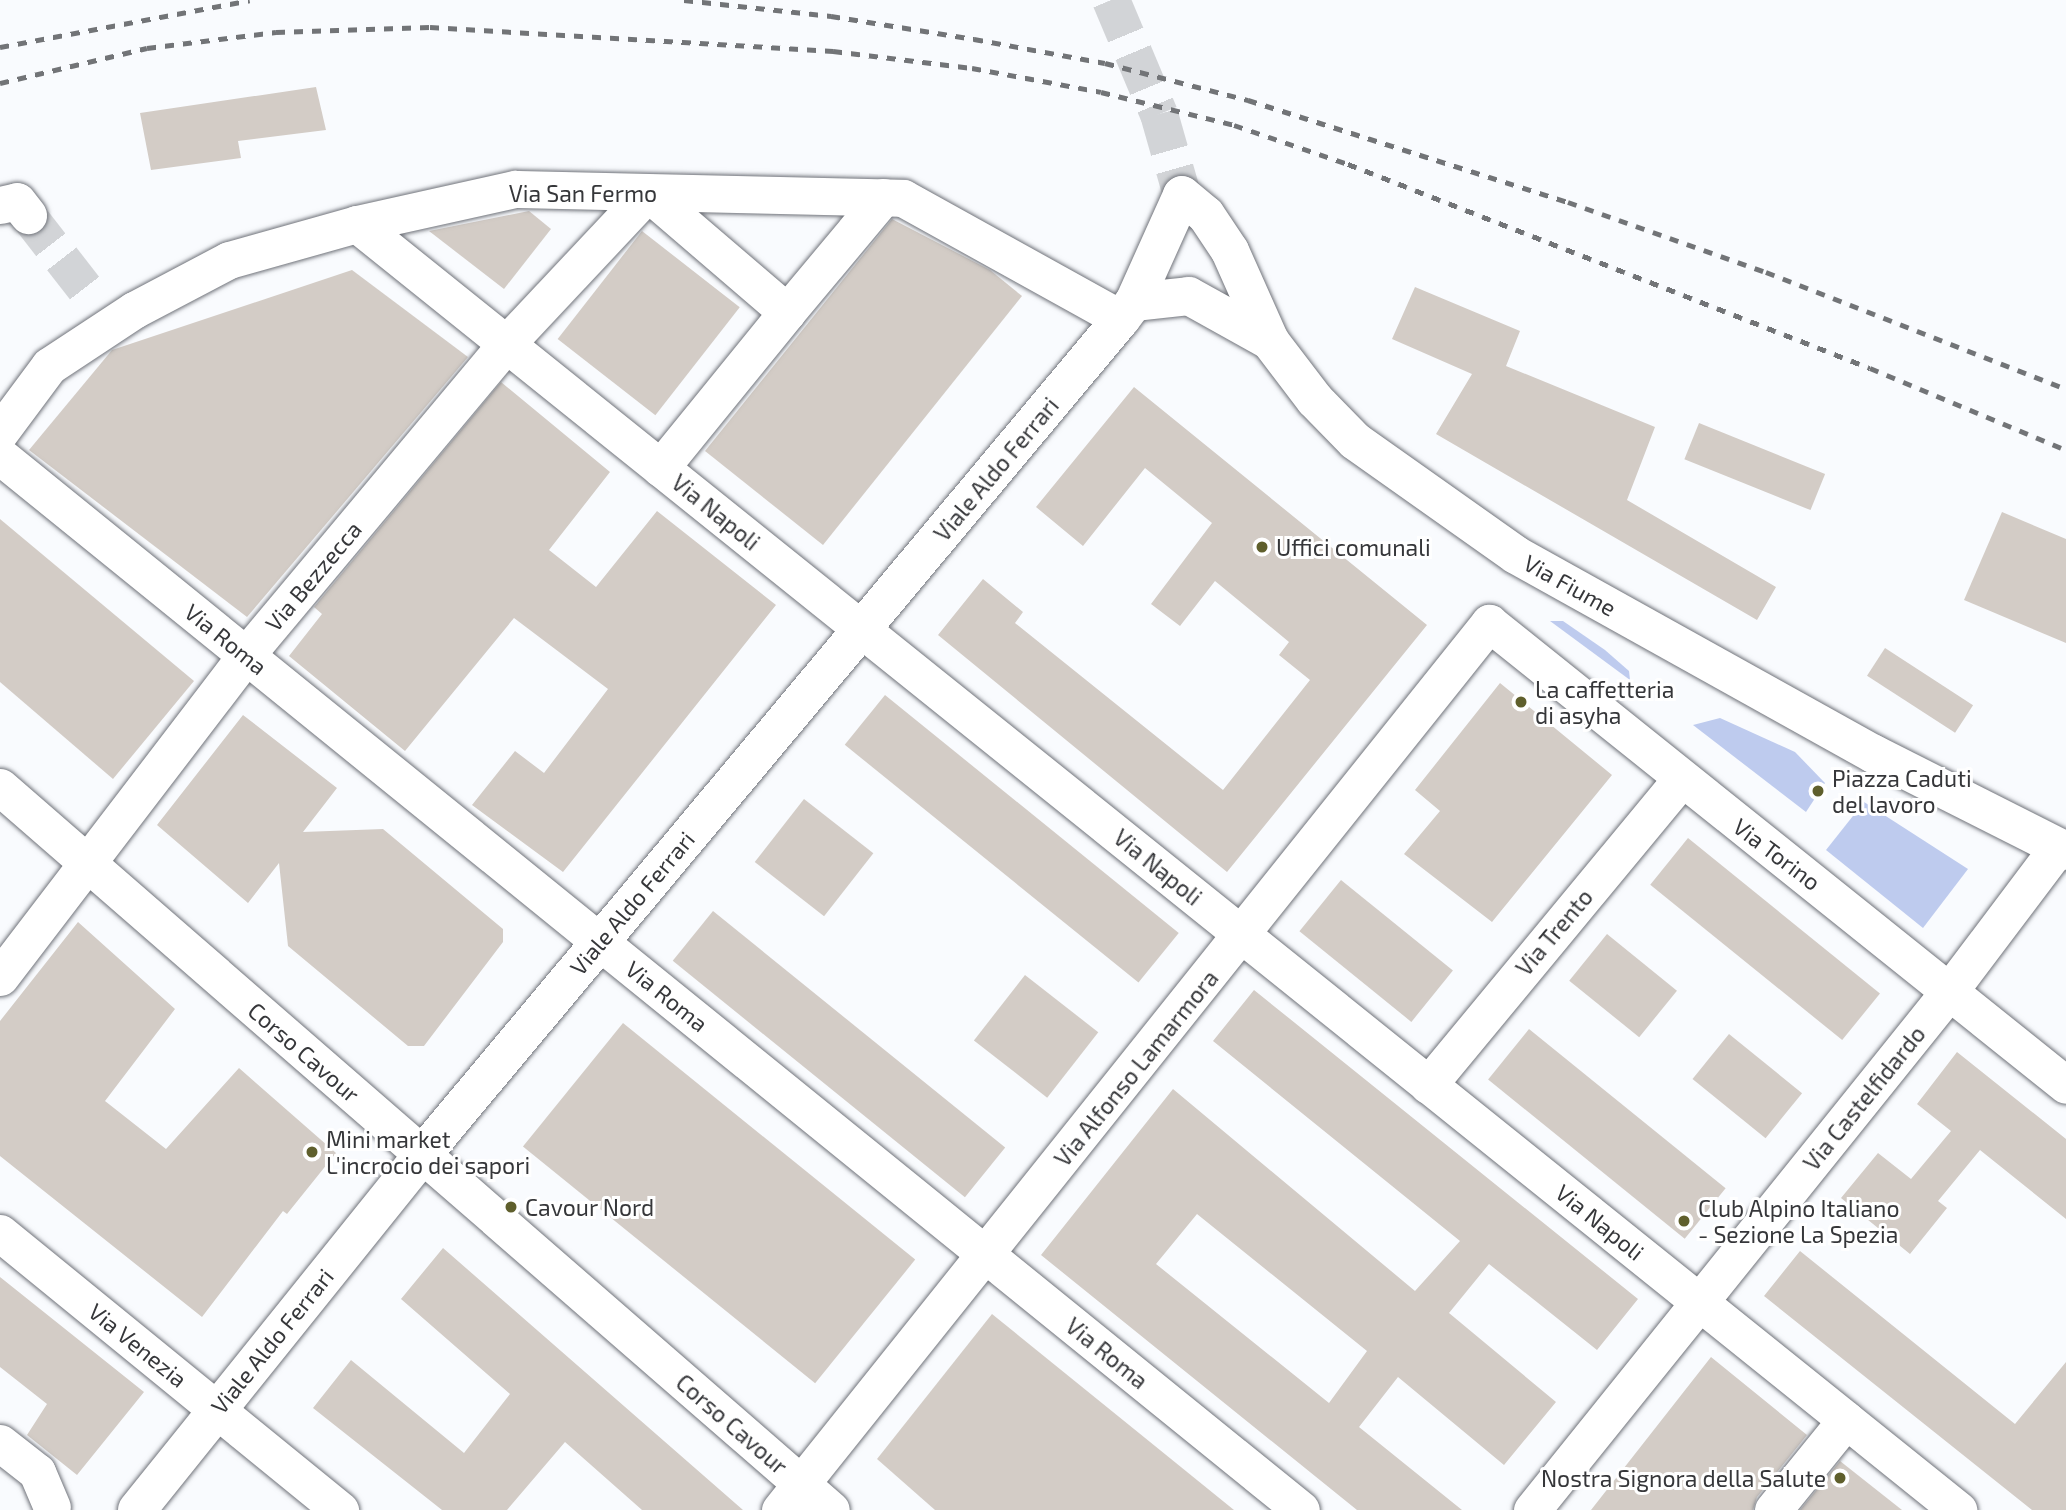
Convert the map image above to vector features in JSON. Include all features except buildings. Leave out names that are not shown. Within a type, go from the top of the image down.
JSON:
[{"type":"main road","name":"Viale Aldo Ferrari","points":[[137,1510],[422,1155],[1128,310],[1182,195]]},
{"type":"main road","name":"Via Fiume","points":[[1182,195],[1206,215],[1230,251],[1270,341],[1315,400],[1355,441],[1516,555],[1874,754],[2062,849]]},
{"type":"main road","points":[[1128,310],[1168,295],[1189,296],[1270,341]]},
{"type":"street","name":"Via San Fermo","points":[[0,432],[49,366],[105,312],[229,260],[357,224],[515,189],[903,198],[1128,310]]},
{"type":"street","points":[[648,193],[787,312]]},
{"type":"street","name":"Via Bezzecca","points":[[0,977],[89,865],[246,655],[506,344],[648,193]]},
{"type":"street","points":[[660,468],[883,197]]},
{"type":"street","name":"Via Napoli","points":[[357,224],[1958,1510]]},
{"type":"street","name":"Via Roma","points":[[0,456],[1301,1510]]},
{"type":"street","name":"Via Torino","points":[[1489,623],[1625,730],[1680,780],[1951,989],[2066,1085]]},
{"type":"street","name":"Via Alfonso Lamarmora","points":[[790,1497],[1243,935],[1489,623]]},
{"type":"street","name":"Via Trento","points":[[1428,1085],[1680,780]]},
{"type":"street","name":"Corso Cavour","points":[[0,787],[422,1155],[790,1497],[831,1510]]},
{"type":"street","name":"Via Castelfidardo","points":[[1532,1510],[2062,849]]},
{"type":"street","name":"Via Venezia","points":[[0,1233],[340,1510]]},
{"type":"street","points":[[1773,1510],[1846,1420]]},
{"type":"street","points":[[0,1443],[37,1472],[54,1508]]},
{"type":"street","points":[[0,1467],[54,1508]]},
{"type":"shaded area","points":[[1550,621],[1563,621],[1605,650],[1629,671],[1630,680]]},
{"type":"shaded area","points":[[1720,718],[1795,752],[1825,783],[1806,812],[1693,725]]},
{"type":"shaded area","points":[[1864,802],[1968,869],[1923,928],[1826,850]]},
{"type":"tunnel","points":[[1111,0],[1159,114],[1182,195]]},
{"type":"tunnel","points":[[28,215],[95,301]]},
{"type":"railway","points":[[0,47],[250,0]]},
{"type":"railway","points":[[684,0],[831,16],[974,39],[1105,63],[1248,100],[1568,202],[1766,272],[2066,389]]},
{"type":"railway","points":[[0,83],[147,48],[276,32],[430,27],[833,51],[972,68],[1101,92],[1234,125],[1348,164],[1870,368],[2066,450]]},
{"type":"place","name":"Uffici comunali","points":[[1262,547]]},
{"type":"place","name":"La caffetteria di asyha","points":[[1521,702]]},
{"type":"place","name":"Piazza Caduti del lavoro","points":[[1818,791]]},
{"type":"place","name":"Mini market L'incrocio dei sapori","points":[[312,1152]]},
{"type":"place","name":"Cavour Nord","points":[[511,1207]]},
{"type":"place","name":"Club Alpino Italiano - Sezione La Spezia","points":[[1684,1221]]},
{"type":"place","name":"Nostra Signora della Salute","points":[[1840,1478]]}]
